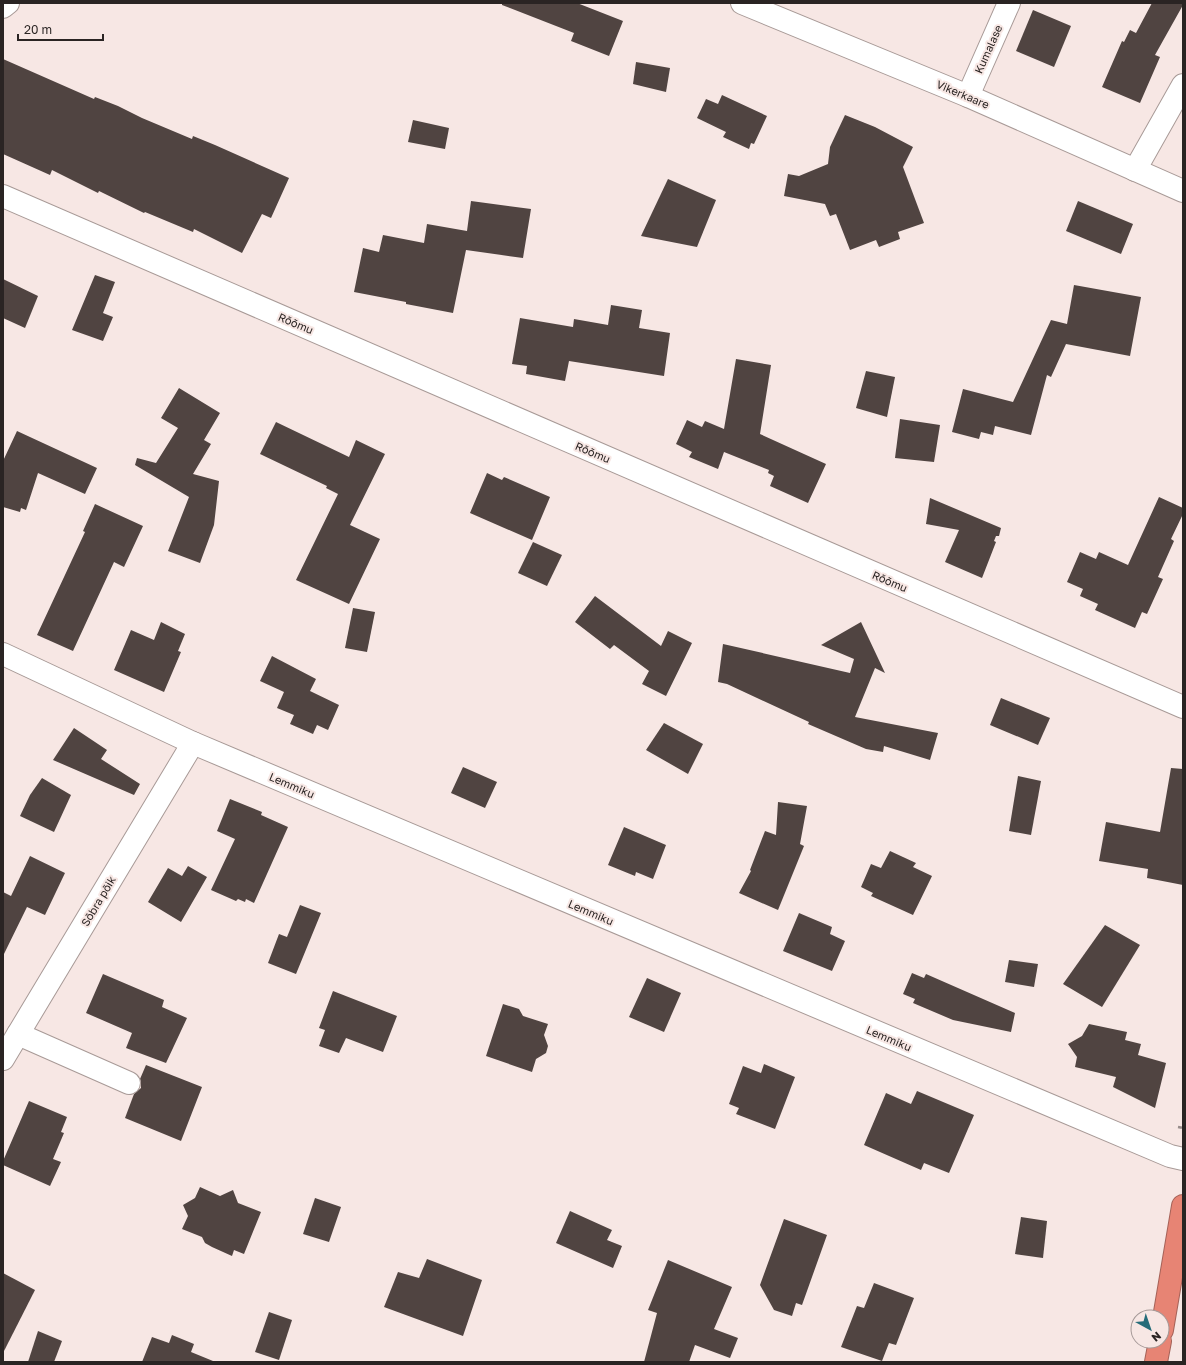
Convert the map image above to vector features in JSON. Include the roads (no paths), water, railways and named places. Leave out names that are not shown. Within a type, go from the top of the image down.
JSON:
[{"type":"highway","points":[[1166,1309],[1183,1206]]},
{"type":"highway","points":[[1156,1362],[1158,1349]]},
{"type":"street","points":[[3,7],[8,3]]},
{"type":"street","name":"Vikerkaare","points":[[742,3],[968,96],[1183,191]]},
{"type":"street","name":"Kumalase","points":[[968,96],[1009,3]]},
{"type":"street","points":[[1135,170],[1183,85]]},
{"type":"street","name":"Rõõmu","points":[[3,196],[1183,707]]},
{"type":"street","name":"Lemmiku","points":[[3,654],[193,743],[1170,1156],[1183,1159]]},
{"type":"street","name":"Sõbra põik","points":[[3,1059],[193,743]]},
{"type":"street","points":[[18,1034],[129,1083]]}]
